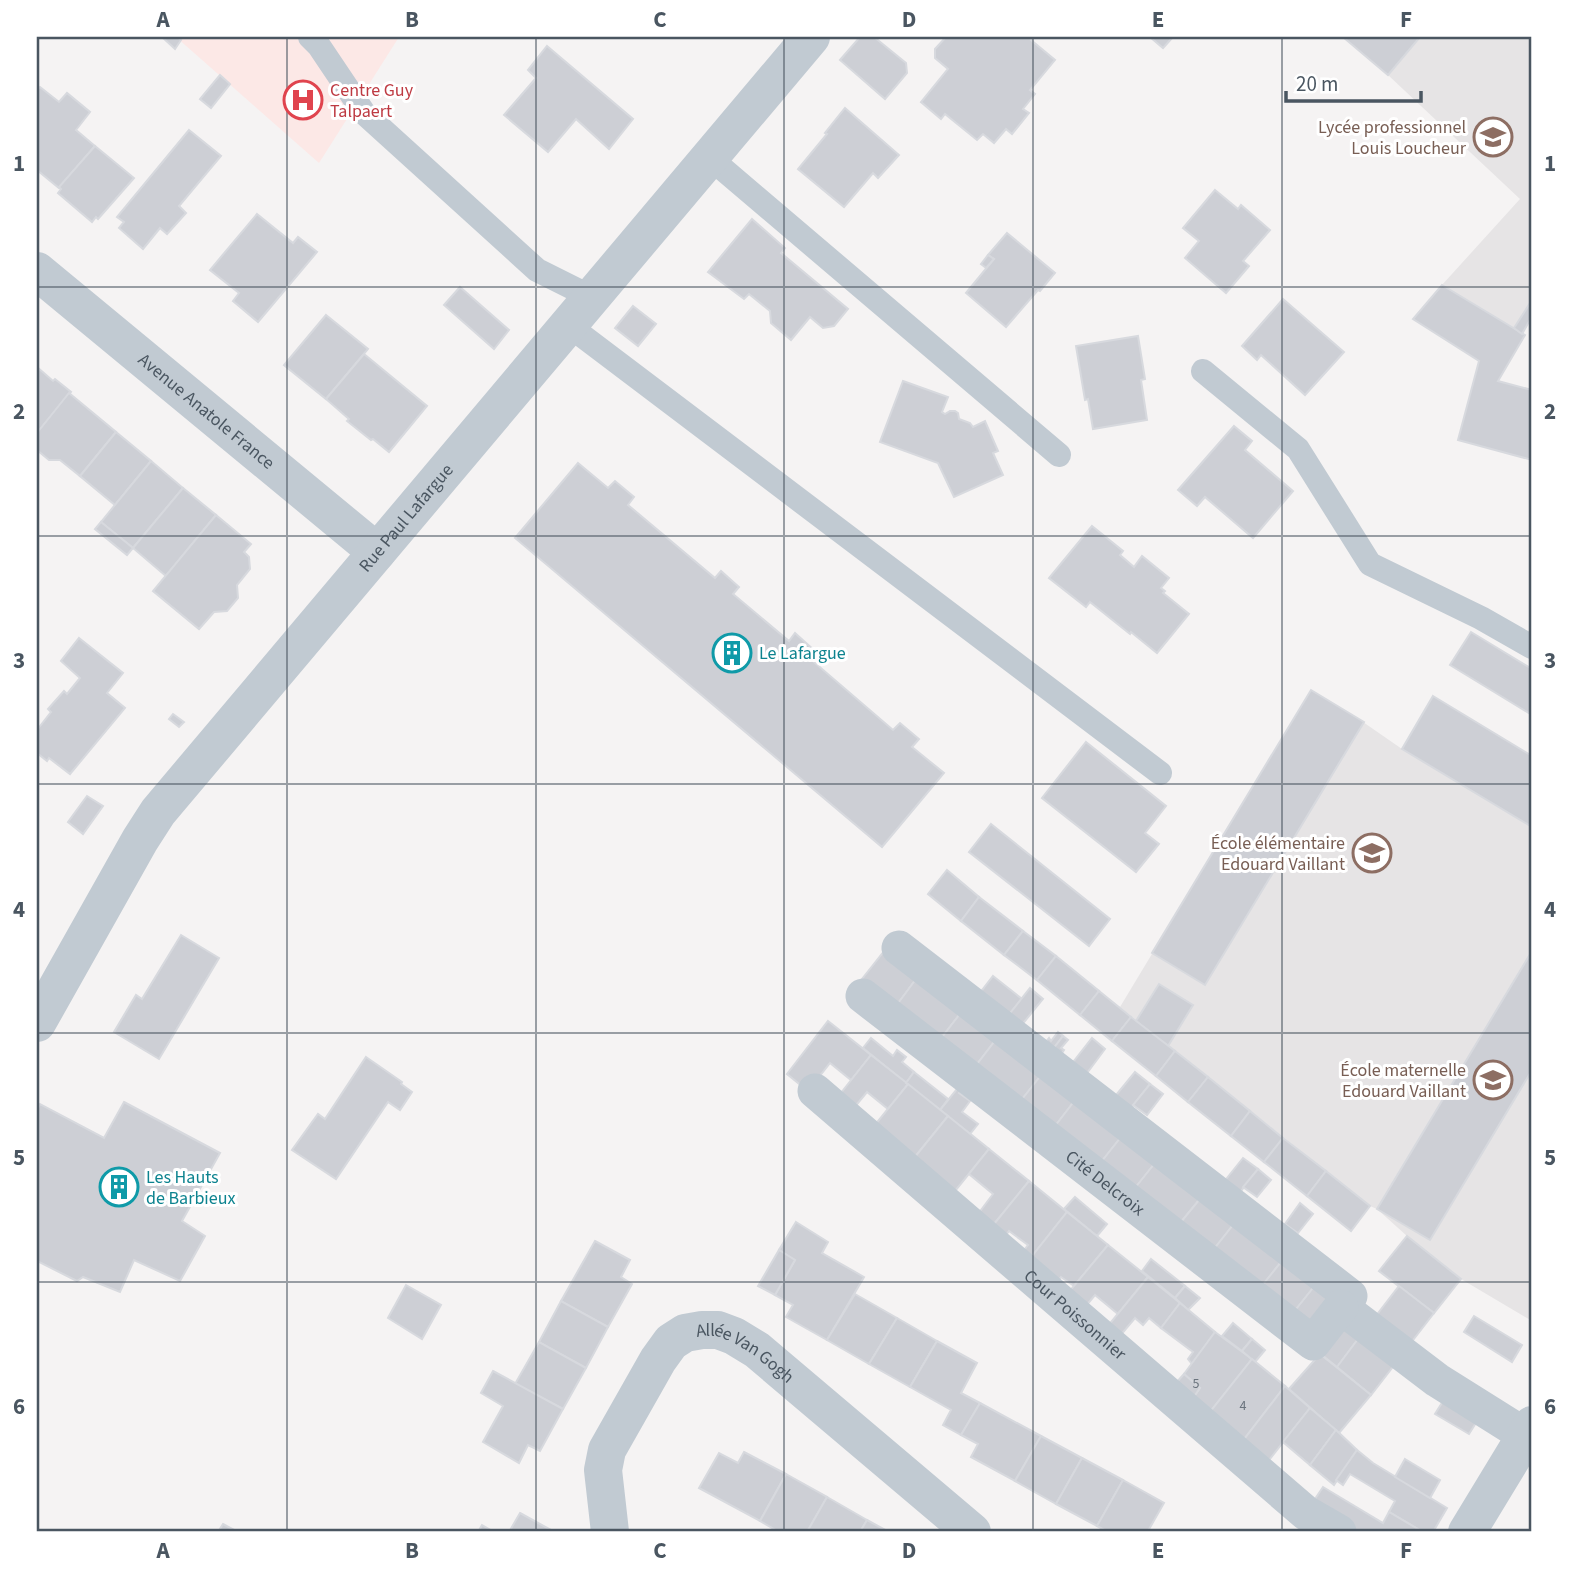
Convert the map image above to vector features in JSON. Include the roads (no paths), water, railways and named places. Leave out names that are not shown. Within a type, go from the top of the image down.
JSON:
[{"type":"street","name":"Rue Paul Lafargue","points":[[37,1023],[158,812],[811,37]]},
{"type":"street","name":"Avenue Anatole France","points":[[37,271],[377,552]]},
{"type":"street","points":[[899,948],[1350,1296],[1341,1307],[1437,1380],[1529,1430],[1467,1532]]},
{"type":"street","name":"Cité Delcroix","points":[[863,996],[1313,1343],[1341,1307]]},
{"type":"street","name":"Cour Poissonnier","points":[[815,1091],[1306,1513],[1339,1532]]},
{"type":"street","name":"Allée Van Gogh","points":[[610,1532],[603,1470],[607,1450],[671,1342],[685,1333],[702,1330],[718,1330],[757,1350],[972,1532]]},
{"type":"lane","points":[[310,37],[319,46],[363,113],[579,311],[1160,774]]},
{"type":"lane","points":[[710,158],[1059,455]]},
{"type":"lane","points":[[1203,371],[1298,449],[1370,564],[1481,618],[1532,647]]},
{"type":"place","name":"Centre Guy Talpaert","points":[[303,100]]},
{"type":"place","name":"Lycée professionnel Louis Loucheur","points":[[1493,137]]},
{"type":"place","name":"Le Lafargue","points":[[732,653]]},
{"type":"place","name":"École élémentaire Edouard Vaillant","points":[[1372,853]]},
{"type":"place","name":"École maternelle Edouard Vaillant","points":[[1493,1080]]},
{"type":"place","name":"Les Hauts de Barbieux","points":[[119,1187]]}]
